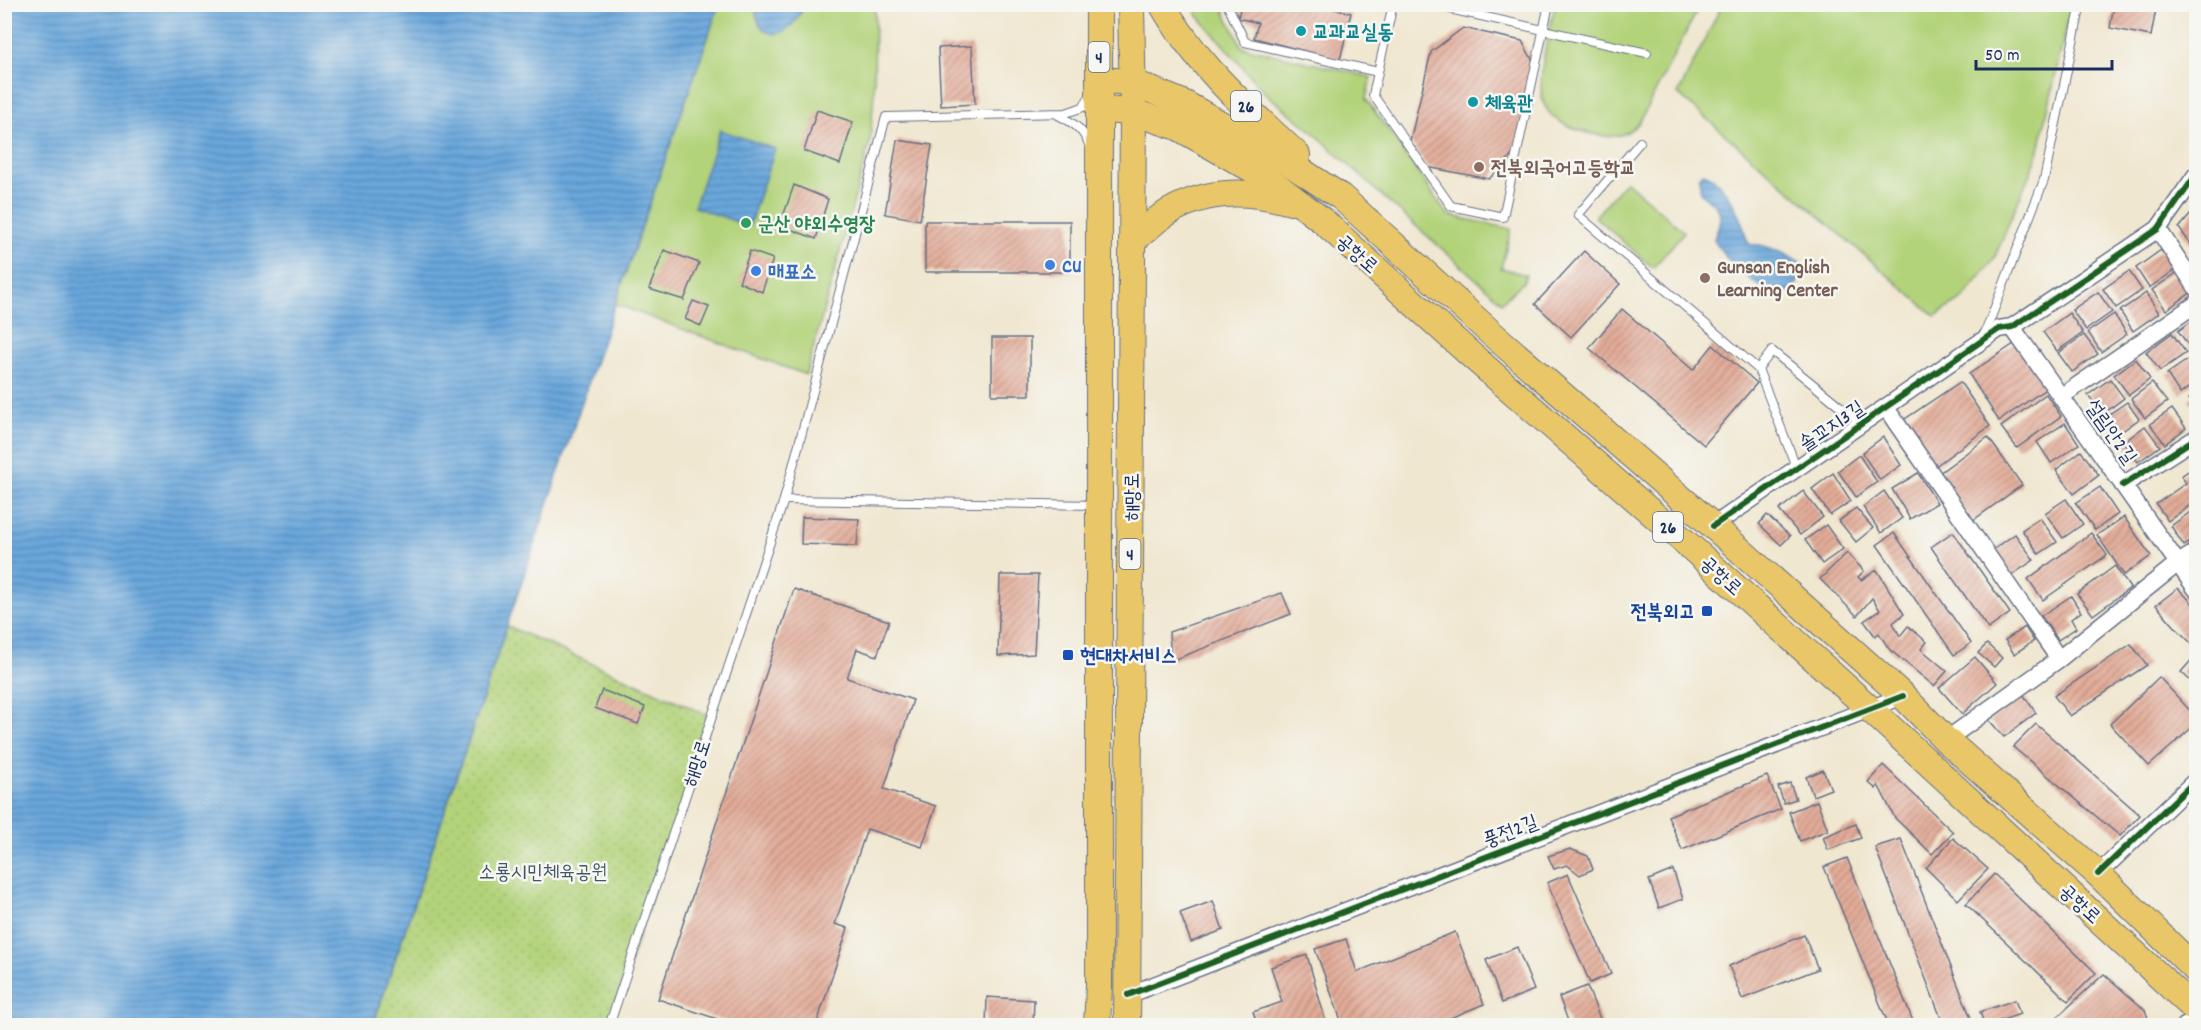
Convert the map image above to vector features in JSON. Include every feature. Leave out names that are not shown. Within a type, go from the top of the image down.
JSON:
[{"type":"main road","name":"해망로","points":[[1097,1026],[1099,986],[1100,169],[1098,4]]},
{"type":"main road","name":"해망로","points":[[1127,1026],[1133,112],[1131,4]]},
{"type":"main road","name":"26","points":[[1162,4],[1176,30],[1207,67],[1341,197]]},
{"type":"main road","name":"공항로","points":[[1100,80],[1132,82],[1185,104],[1280,157],[1341,197],[1491,333],[1713,526],[1903,696],[1946,740],[2098,874],[2196,970]]},
{"type":"main road","name":"공항로","points":[[1100,110],[1133,112],[1178,127],[1264,176],[1323,221],[1462,347],[1693,549],[2196,1010]]},
{"type":"main road","points":[[1132,242],[1160,217],[1187,202],[1211,196],[1236,192],[1262,194],[1302,204]]},
{"type":"street","points":[[2196,175],[2158,229],[2196,287]]},
{"type":"street","name":"솔꼬지3길","points":[[1713,526],[1999,328],[2012,327],[2158,229]]},
{"type":"street","points":[[2062,396],[2196,304]]},
{"type":"street","name":"설림안2길","points":[[2012,327],[2196,589]]},
{"type":"street","points":[[1886,408],[2059,659]]},
{"type":"street","points":[[2123,485],[2196,438]]},
{"type":"street","points":[[1946,740],[2059,659],[2178,563],[2196,552]]},
{"type":"street","name":"풍전2길","points":[[1128,995],[1903,696]]},
{"type":"street","points":[[2098,874],[2196,780]]},
{"type":"street","points":[[2185,1026],[2196,1021]]},
{"type":"lane","points":[[1227,4],[1245,42],[1378,72]]},
{"type":"lane","points":[[1393,4],[1373,95],[1451,206],[1503,217],[1549,4]]},
{"type":"lane","points":[[1428,4],[1454,7],[1647,53]]},
{"type":"lane","points":[[1975,346],[2044,180],[2081,4]]},
{"type":"lane","points":[[1055,114],[1074,112],[1083,107],[1100,80]]},
{"type":"lane","points":[[1055,114],[1074,123],[1086,136],[1100,169]]},
{"type":"lane","name":"해망로","points":[[609,1026],[784,500],[886,117],[1055,114]]},
{"type":"lane","points":[[1640,142],[1578,215],[1758,369],[1797,469]]},
{"type":"lane","points":[[1758,369],[1772,351],[1862,424]]},
{"type":"lane","name":"해망로","points":[[784,500],[1099,505]]},
{"type":"green space","name":"군산 야외수영장","points":[[719,5],[875,5],[874,93],[870,142],[806,375],[615,304]]},
{"type":"green space","points":[[1193,5],[1221,5],[1242,47],[1371,77],[1366,99],[1448,215],[1511,229],[1501,268],[1526,275],[1524,281],[1502,302],[1313,132],[1265,93],[1198,16]]},
{"type":"green space","points":[[1555,5],[1700,5],[1639,123],[1624,134],[1600,136],[1573,128],[1555,118],[1546,108],[1542,98],[1542,72]]},
{"type":"green space","points":[[1722,5],[2071,5],[2038,154],[1994,259],[1963,299],[1935,316],[1678,94]]},
{"type":"green space","points":[[1626,181],[1684,232],[1653,268],[1595,217]]},
{"type":"green space","name":"소룡시민체육공원","points":[[507,626],[712,717],[609,1025],[373,1026]]},
{"type":"water","points":[[5,4],[719,5],[615,304],[373,1025],[5,1025]]},
{"type":"water","points":[[756,4],[808,5],[791,26],[784,31],[771,33],[761,26],[756,13]]},
{"type":"water","points":[[720,130],[775,149],[749,226],[694,207]]},
{"type":"water","points":[[1703,173],[1715,180],[1732,201],[1750,245],[1776,250],[1800,263],[1800,276],[1791,290],[1774,296],[1740,271],[1725,256],[1714,239],[1720,213],[1714,204],[1701,193],[1699,178]]},
{"type":"building","name":"교과교실동","points":[[1241,4],[1315,4],[1351,13],[1340,60],[1254,38],[1258,23],[1238,18]]},
{"type":"building","points":[[2114,4],[2157,4],[2151,36],[2110,28]]},
{"type":"building","name":"체육관","points":[[1463,28],[1522,41],[1534,63],[1516,151],[1489,179],[1427,167],[1410,141],[1431,52]]},
{"type":"building","points":[[972,46],[975,104],[941,106],[938,48]]},
{"type":"building","points":[[817,110],[853,122],[840,164],[804,151]]},
{"type":"building","points":[[897,140],[932,145],[920,220],[885,214]]},
{"type":"building","points":[[794,185],[828,199],[816,239],[780,225]]},
{"type":"building","points":[[2196,208],[2196,251],[2179,228]]},
{"type":"building","points":[[925,221],[1070,221],[1070,272],[925,272]]},
{"type":"building","points":[[664,250],[699,263],[684,300],[649,289]]},
{"type":"building","points":[[2161,250],[2175,270],[2149,288],[2136,268]]},
{"type":"building","name":"매표소","points":[[750,251],[773,259],[762,292],[739,282]]},
{"type":"building","points":[[1584,251],[1620,284],[1571,337],[1535,304]]},
{"type":"building","points":[[2129,271],[2142,290],[2116,308],[2103,289]]},
{"type":"building","points":[[2178,272],[2192,292],[2166,310],[2152,290]]},
{"type":"building","points":[[2098,292],[2112,312],[2086,330],[2072,310]]},
{"type":"building","points":[[2146,293],[2159,313],[2133,331],[2120,311]]},
{"type":"building","points":[[693,301],[709,307],[701,326],[685,319]]},
{"type":"building","points":[[1622,309],[1693,370],[1713,345],[1757,383],[1704,445],[1589,348]]},
{"type":"building","points":[[2069,313],[2083,333],[2057,351],[2043,332]]},
{"type":"building","points":[[2114,314],[2127,334],[2101,352],[2088,332]]},
{"type":"building","points":[[2196,318],[2196,347],[2192,350],[2178,331]]},
{"type":"building","points":[[2172,333],[2186,353],[2160,371],[2146,352]]},
{"type":"building","points":[[2084,335],[2098,354],[2072,372],[2058,353]]},
{"type":"building","points":[[992,338],[1030,338],[1030,395],[992,395]]},
{"type":"building","points":[[2017,342],[2047,388],[1999,421],[1969,374]]},
{"type":"building","points":[[2193,356],[2196,362],[2196,382],[2180,394],[2167,374]]},
{"type":"building","points":[[2136,359],[2150,379],[2129,395],[2114,375]]},
{"type":"building","points":[[2110,379],[2124,398],[2103,414],[2088,395]]},
{"type":"building","points":[[1960,382],[1990,426],[1934,467],[1902,421]]},
{"type":"building","points":[[2152,383],[2167,402],[2145,418],[2131,399]]},
{"type":"building","points":[[2046,394],[2061,416],[2017,448],[2001,427]]},
{"type":"building","points":[[2196,394],[2196,409],[2189,399]]},
{"type":"building","points":[[2127,402],[2139,419],[2117,435],[2105,417]]},
{"type":"building","points":[[2172,409],[2186,428],[2165,444],[2150,424]]},
{"type":"building","points":[[2065,423],[2079,444],[2051,463],[2037,442]]},
{"type":"building","points":[[2145,426],[2160,446],[2138,462],[2124,442]]},
{"type":"building","points":[[1883,437],[1901,465],[1880,480],[1862,453]]},
{"type":"building","points":[[1988,437],[2022,485],[1972,521],[1938,474]]},
{"type":"building","points":[[2081,451],[2099,475],[2074,494],[2056,470]]},
{"type":"building","points":[[1859,455],[1877,482],[1856,497],[1838,471]]},
{"type":"building","points":[[2196,466],[2196,501],[2168,521],[2156,504],[2186,483],[2181,476]]},
{"type":"building","points":[[1833,473],[1851,501],[1830,515],[1812,489]]},
{"type":"building","points":[[1918,473],[1937,503],[1910,519],[1892,489]]},
{"type":"building","points":[[2100,487],[2118,514],[2095,530],[2076,503]]},
{"type":"building","points":[[1803,491],[1823,517],[1800,535],[1779,510]]},
{"type":"building","points":[[1884,491],[1902,518],[1881,533],[1863,507]]},
{"type":"building","points":[[2066,499],[2083,524],[2063,538],[2045,513]]},
{"type":"building","points":[[1856,508],[1873,528],[1856,542],[1839,521]]},
{"type":"building","points":[[2196,508],[2196,538],[2184,546],[2171,526]]},
{"type":"building","points":[[1767,515],[1790,536],[1781,545],[1759,524]]},
{"type":"building","points":[[802,517],[859,519],[857,546],[801,544]]},
{"type":"building","points":[[2124,517],[2151,556],[2124,575],[2097,535]]},
{"type":"building","points":[[2040,518],[2057,542],[2039,554],[2022,530]]},
{"type":"building","points":[[1826,525],[1843,549],[1822,564],[1805,540]]},
{"type":"building","points":[[1953,532],[2010,613],[1988,629],[1931,547]]},
{"type":"building","points":[[1894,533],[1971,643],[1954,655],[1877,545]]},
{"type":"building","points":[[2091,533],[2107,555],[2043,600],[2028,579]]},
{"type":"building","points":[[2015,534],[2034,560],[2010,576],[1993,550]]},
{"type":"building","points":[[1847,553],[1864,571],[1858,577],[1861,580],[1877,570],[1904,614],[1893,623],[1900,636],[1908,626],[1927,642],[1921,649],[1947,671],[1934,686],[1889,649],[1879,633],[1875,636],[1864,621],[1880,610],[1872,598],[1857,616],[1820,579]]},
{"type":"building","points":[[2115,566],[2130,588],[2093,615],[2077,594]]},
{"type":"building","points":[[1000,575],[1038,575],[1034,654],[998,656]]},
{"type":"building","points":[[2178,588],[2196,607],[2196,648],[2156,605]]},
{"type":"building","points":[[794,589],[889,621],[877,656],[857,649],[847,678],[913,700],[884,789],[936,806],[922,847],[867,829],[835,924],[848,928],[816,1026],[799,1021],[798,1026],[738,1026],[658,999]]},
{"type":"building","points":[[1282,593],[1291,614],[1171,661],[1169,632]]},
{"type":"building","points":[[2071,596],[2081,612],[2071,619],[2076,628],[2058,640],[2041,616]]},
{"type":"building","points":[[2025,627],[2034,641],[2014,654],[2005,640]]},
{"type":"building","points":[[1987,644],[2002,658],[1994,667],[1978,653]]},
{"type":"building","points":[[2131,644],[2147,665],[2070,716],[2054,696]]},
{"type":"building","points":[[2196,655],[2196,686],[2181,672]]},
{"type":"building","points":[[1975,657],[1997,683],[1962,714],[1939,688]]},
{"type":"building","points":[[2159,677],[2196,717],[2196,724],[2149,766],[2110,724]]},
{"type":"building","points":[[602,690],[645,707],[638,724],[595,708]]},
{"type":"building","points":[[2023,694],[2036,713],[2004,737],[1989,720]]},
{"type":"building","points":[[2036,724],[2140,815],[2120,836],[2013,747]]},
{"type":"building","points":[[1883,765],[1953,832],[1932,854],[1895,818],[1878,785],[1876,789],[1868,782]]},
{"type":"building","points":[[1823,770],[1831,789],[1813,796],[1806,777]]},
{"type":"building","points":[[1767,776],[1781,809],[1682,850],[1668,816]]},
{"type":"building","points":[[1790,783],[1796,799],[1784,803],[1778,787]]},
{"type":"building","points":[[1817,801],[1828,830],[1800,841],[1789,812]]},
{"type":"building","points":[[1856,824],[1861,838],[1828,850],[1823,837]]},
{"type":"building","points":[[1953,838],[1988,869],[1958,900],[1926,868]]},
{"type":"building","points":[[1901,839],[1974,1026],[1944,1026],[1875,847]]},
{"type":"building","points":[[1570,849],[1588,856],[1593,869],[1580,875],[1567,865],[1554,869],[1548,856]]},
{"type":"building","points":[[1847,858],[1915,1026],[1889,1026],[1824,867]]},
{"type":"building","points":[[1673,870],[1683,899],[1659,908],[1649,880]]},
{"type":"building","points":[[1568,874],[1611,974],[1590,983],[1547,883]]},
{"type":"building","points":[[1994,874],[2096,973],[2068,1001],[1966,904]]},
{"type":"building","points":[[1213,901],[1223,930],[1191,942],[1180,913]]},
{"type":"building","points":[[1455,932],[1484,1004],[1431,1026],[1343,1026],[1315,949],[1346,939],[1357,972]]},
{"type":"building","points":[[1804,935],[1818,969],[1742,999],[1729,966]]},
{"type":"building","points":[[1517,947],[1534,990],[1502,1003],[1486,960]]},
{"type":"building","points":[[1307,955],[1327,1026],[1258,1026],[1253,1012],[1282,1002],[1271,967]]},
{"type":"building","points":[[2104,974],[2145,1010],[2151,1026],[2054,1026],[2052,1022]]},
{"type":"building","points":[[1587,986],[1603,1026],[1570,1026],[1559,997]]},
{"type":"building","points":[[987,997],[1034,1000],[1033,1026],[986,1026]]},
{"type":"building","points":[[2015,1000],[2020,1014],[1985,1026],[1980,1012]]},
{"type":"cycle path","points":[[1713,526],[1999,329],[2012,327],[2158,229],[2196,175]]},
{"type":"cycle path","points":[[2123,485],[2196,438]]},
{"type":"cycle path","points":[[1128,995],[1903,696]]},
{"type":"cycle path","points":[[2098,874],[2196,780]]},
{"type":"place","name":"교과교실동","points":[[1301,31]]},
{"type":"place","name":"체육관","points":[[1473,102]]},
{"type":"place","name":"전북외국어고등학교","points":[[1479,167]]},
{"type":"place","name":"군산 야외수영장","points":[[746,223]]},
{"type":"place","name":"CU","points":[[1050,265]]},
{"type":"place","name":"매표소","points":[[756,271]]},
{"type":"place","name":"Gunsan English Learning Center","points":[[1705,278]]},
{"type":"place","name":"전북외고","points":[[1707,611]]},
{"type":"place","name":"현대차서비스","points":[[1068,655]]}]
